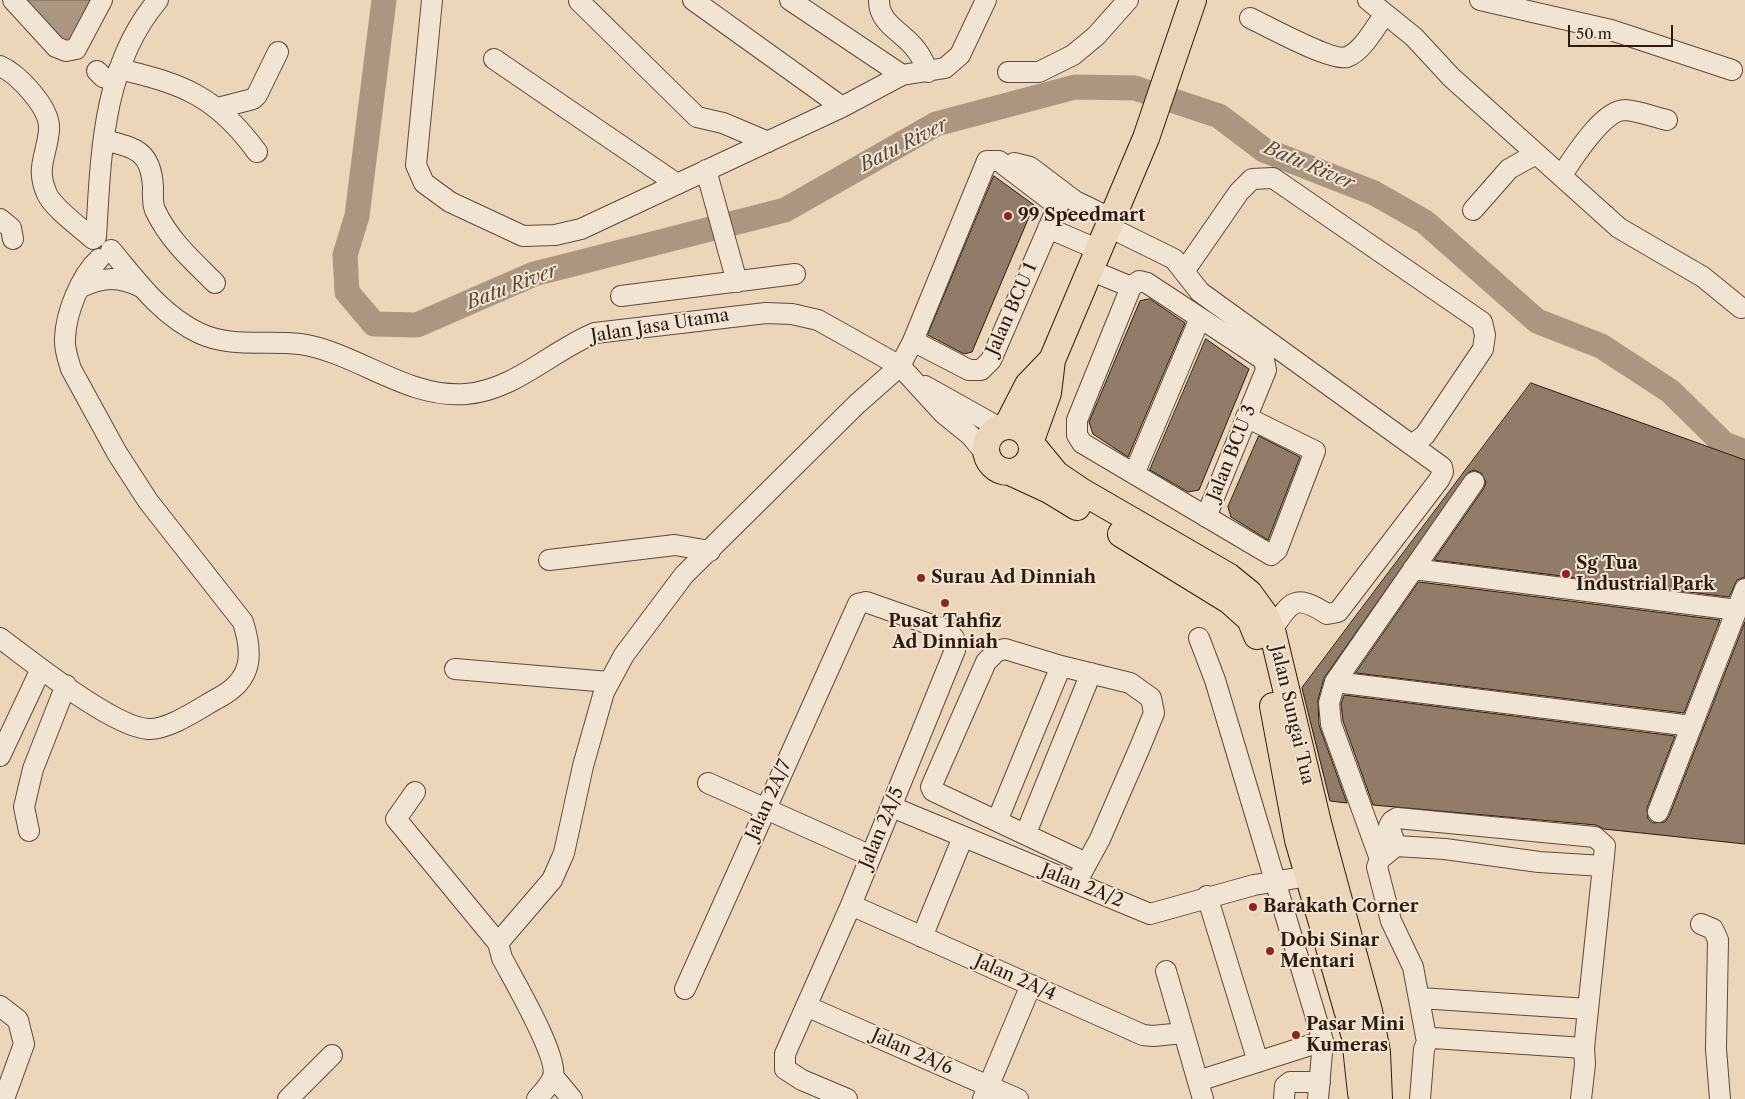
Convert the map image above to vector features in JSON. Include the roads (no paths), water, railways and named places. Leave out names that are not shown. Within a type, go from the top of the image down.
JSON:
[{"type":"main road","points":[[1052,360],[1028,386],[1004,427],[990,436],[987,442],[987,455],[996,468],[1010,472],[1024,467],[1032,454],[1032,443],[1048,393],[1052,360],[1146,138],[1193,0]]},
{"type":"main road","points":[[1004,427],[1021,429],[1032,443]]},
{"type":"main road","name":"Jalan Sungai Tua","points":[[1032,443],[1056,474],[1080,491],[1228,576],[1249,593],[1265,615],[1272,630],[1318,864],[1355,1037],[1361,1071],[1362,1099]]},
{"type":"main road","name":"Jalan Sungai Tua","points":[[1010,472],[1049,490],[1197,580],[1230,601],[1250,619],[1261,648],[1268,676],[1298,840],[1318,864],[1370,1011],[1377,1052],[1379,1099]]},
{"type":"street","points":[[13,0],[56,47],[66,51],[76,48],[102,0]]},
{"type":"street","points":[[0,638],[41,669],[126,724],[148,729],[164,727],[235,689],[248,662],[250,644],[240,617],[148,501],[117,453],[71,369],[66,354],[64,338],[69,317],[99,248],[99,194],[104,140],[117,75],[132,35],[158,0]]},
{"type":"street","points":[[432,0],[416,165],[424,183],[450,202],[523,236],[555,235],[581,229],[842,107],[902,75],[945,68],[960,55],[986,0]]},
{"type":"street","points":[[693,0],[842,107]]},
{"type":"street","points":[[790,0],[902,75]]},
{"type":"street","points":[[879,0],[878,10],[889,24],[917,50],[928,72]]},
{"type":"street","points":[[1008,72],[1038,72],[1074,55],[1096,36],[1128,0]]},
{"type":"street","points":[[1368,0],[1414,37],[1451,77],[1618,228],[1703,276],[1741,308]]},
{"type":"street","points":[[1480,0],[1611,30],[1732,70]]},
{"type":"street","points":[[578,1],[697,117],[723,123],[768,142]]},
{"type":"street","points":[[1250,18],[1328,55],[1345,58],[1356,52],[1385,14]]},
{"type":"street","points":[[218,108],[254,99],[278,52]]},
{"type":"street","points":[[494,59],[677,184]]},
{"type":"street","points":[[0,66],[34,95],[47,117],[49,131],[41,168],[48,195],[99,248]]},
{"type":"street","points":[[97,72],[103,77],[117,75],[154,77],[191,90],[218,108],[239,128],[257,152]]},
{"type":"street","points":[[1561,176],[1602,121],[1614,113],[1624,110],[1667,120]]},
{"type":"street","points":[[104,140],[141,152],[147,161],[152,178],[154,208],[173,242],[215,283]]},
{"type":"street","points":[[1473,210],[1509,169],[1536,154]]},
{"type":"street","name":"Jalan BCU 1","points":[[988,161],[999,161],[1058,206],[1048,228],[991,360],[981,370],[969,370],[913,341],[988,161]]},
{"type":"street","points":[[1014,163],[1030,167],[1075,201],[1174,259],[1185,270],[1200,292],[1413,444],[1442,467],[1443,472],[1439,480],[1338,612],[1327,614],[1309,602],[1301,601],[1284,611],[1272,630]]},
{"type":"street","points":[[706,170],[738,282]]},
{"type":"street","points":[[1185,270],[1240,192],[1252,179],[1273,178],[1482,322],[1485,336],[1482,349],[1425,435],[1413,444]]},
{"type":"street","points":[[65,213],[68,210],[82,208],[99,194]]},
{"type":"street","points":[[0,219],[12,228],[13,239]]},
{"type":"street","points":[[1048,228],[1131,288]]},
{"type":"street","name":"Jalan Jasa Utama","points":[[99,248],[137,280],[168,314],[200,333],[227,342],[300,344],[416,387],[448,395],[467,394],[503,385],[522,376],[574,342],[595,333],[739,314],[792,314],[818,320],[900,366],[944,414],[970,435],[987,455]]},
{"type":"street","points":[[622,296],[795,274]]},
{"type":"street","points":[[82,284],[110,277],[137,280]]},
{"type":"street","name":"Jalan BCU 3","points":[[1139,280],[1147,282],[1264,360],[1266,370],[1206,516],[1082,443],[1077,434],[1078,420],[1131,288],[1139,280]]},
{"type":"street","points":[[1134,474],[1200,318]]},
{"type":"street","points":[[498,943],[552,880],[564,853],[583,766],[609,682],[624,655],[684,575],[857,404],[900,366],[913,341]]},
{"type":"street","name":"Jalan Jasa Utama","points":[[916,382],[980,418],[1004,427]]},
{"type":"street","points":[[1206,516],[1271,555],[1277,550],[1315,451],[1246,417]]},
{"type":"street","points":[[1380,859],[1331,724],[1329,703],[1334,682],[1474,482]]},
{"type":"street","points":[[549,560],[675,545],[710,550]]},
{"type":"street","points":[[1413,569],[1737,610]]},
{"type":"street","points":[[1658,812],[1745,589]]},
{"type":"street","name":"Jalan 2A/7","points":[[685,989],[853,611],[858,604],[866,602],[946,630],[954,638],[955,650]]},
{"type":"street","points":[[1198,638],[1215,680],[1277,880],[1323,1041],[1319,1091],[1290,1082],[1285,1086],[1284,1099]]},
{"type":"street","points":[[1076,883],[1104,831],[1154,713],[1151,698],[1130,682],[1061,666],[1005,648],[997,651],[986,662],[931,787],[934,791],[1086,863]]},
{"type":"street","name":"Jalan 2A/5","points":[[847,1099],[802,1080],[785,1069],[785,1054],[851,905],[955,650]]},
{"type":"street","points":[[997,821],[1061,666]]},
{"type":"street","points":[[0,756],[41,669]]},
{"type":"street","points":[[455,669],[609,682]]},
{"type":"street","points":[[1026,833],[1091,673]]},
{"type":"street","points":[[1334,682],[1692,726]]},
{"type":"street","points":[[29,831],[24,807],[31,779],[66,685]]},
{"type":"street","points":[[926,721],[956,728]]},
{"type":"street","points":[[708,784],[870,856]]},
{"type":"street","points":[[415,792],[398,815],[399,823],[498,943],[502,958],[546,1043],[552,1063],[553,1076],[572,1099]]},
{"type":"street","name":"Jalan 2A/2","points":[[892,807],[1150,914],[1179,907],[1207,896],[1277,880],[1318,864]]},
{"type":"street","points":[[1396,846],[1389,826],[1397,818],[1594,837],[1605,846],[1584,1048],[1586,1064],[1581,1099]]},
{"type":"street","points":[[922,937],[963,837]]},
{"type":"street","points":[[1420,1099],[1426,1042],[1420,998],[1414,967],[1391,921],[1377,867],[1380,859],[1396,846],[1445,849],[1539,862],[1603,866]]},
{"type":"street","points":[[1207,896],[1258,1062]]},
{"type":"street","name":"Jalan 2A/4","points":[[851,905],[1143,1034],[1153,1036],[1183,1033]]},
{"type":"street","points":[[1701,924],[1713,929],[1718,940],[1716,1049],[1720,1099]]},
{"type":"street","points":[[1166,971],[1200,1090],[1258,1062],[1323,1041]]},
{"type":"street","points":[[986,1092],[1031,985]]},
{"type":"street","points":[[1420,998],[1588,1009]]},
{"type":"street","points":[[0,1006],[18,1020],[24,1044],[4,1099]]},
{"type":"street","name":"Jalan 2A/6","points":[[806,1006],[986,1092],[1018,1099]]},
{"type":"street","points":[[1426,1042],[1433,1038],[1584,1048]]},
{"type":"street","points":[[288,1099],[332,1055]]},
{"type":"street","points":[[538,1099],[553,1076]]},
{"type":"waterway","name":"Batu River","points":[[384,0],[357,216],[345,255],[347,292],[374,324],[417,325],[534,274],[785,210],[936,124],[1075,87],[1135,88],[1219,116],[1264,150],[1374,193],[1425,222],[1537,321],[1601,346],[1670,391],[1724,444],[1745,452]]},
{"type":"place","name":"99 Speedmart","points":[[1008,216]]},
{"type":"place","name":"Sg Tua Industrial Park","points":[[1566,574]]},
{"type":"place","name":"Surau Ad Dinniah","points":[[921,578]]},
{"type":"place","name":"Pusat Tahfiz Ad Dinniah","points":[[945,603]]},
{"type":"place","name":"Barakath Corner","points":[[1253,907]]},
{"type":"place","name":"Dobi Sinar Mentari","points":[[1270,951]]},
{"type":"place","name":"Pasar Mini Kumeras","points":[[1296,1035]]}]
